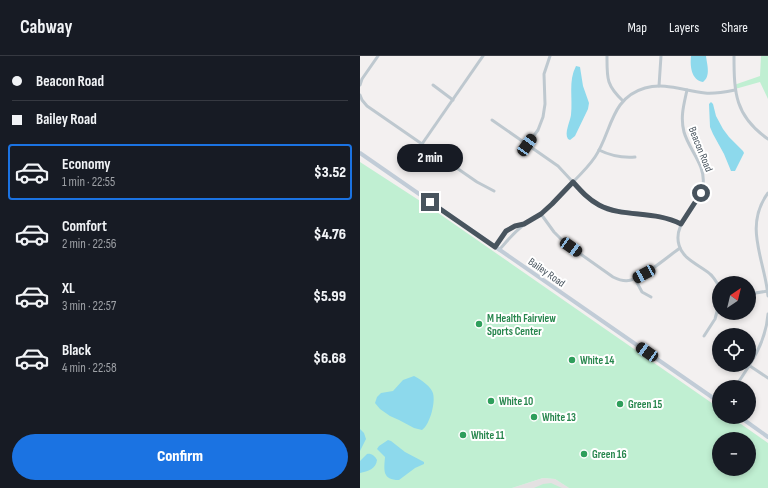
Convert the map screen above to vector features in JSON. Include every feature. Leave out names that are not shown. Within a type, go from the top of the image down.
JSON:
[{"type":"main road","name":"Bailey Road","points":[[360,154],[712,397]]},
{"type":"main road","points":[[750,424],[768,437]]},
{"type":"street","points":[[360,86],[362,79],[378,56]]},
{"type":"street","points":[[422,144],[483,56]]},
{"type":"street","points":[[527,145],[538,130],[543,117],[545,104],[544,74],[550,56]]},
{"type":"street","points":[[606,56],[608,82],[623,101]]},
{"type":"street","points":[[659,86],[661,56]]},
{"type":"street","points":[[734,56],[735,90],[739,105],[747,119],[768,139]]},
{"type":"street","points":[[432,85],[453,100]]},
{"type":"street","points":[[497,249],[524,224],[541,214],[552,204],[591,162],[599,150],[614,114],[623,101],[640,89],[670,86],[710,94],[735,90]]},
{"type":"street","name":"Beacon Road","points":[[680,248],[678,235],[681,224],[699,198],[704,183],[700,165],[686,139],[682,126],[682,111],[687,90]]},
{"type":"street","points":[[360,95],[367,106],[477,182],[494,191]]},
{"type":"street","points":[[492,120],[558,166],[588,198],[603,207],[657,216],[681,224]]},
{"type":"street","points":[[599,150],[615,156],[635,157]]},
{"type":"street","points":[[768,193],[758,211],[755,225],[768,296]]},
{"type":"street","points":[[541,214],[554,232],[565,243],[621,280],[630,280],[644,274],[680,248],[688,259],[712,277]]},
{"type":"street","points":[[497,249],[506,231],[515,226],[524,224]]},
{"type":"street","points":[[635,278],[642,292],[651,297]]},
{"type":"street","points":[[756,293],[768,291]]},
{"type":"street","points":[[756,354],[762,342],[768,314]]},
{"type":"street","points":[[704,336],[714,320]]},
{"type":"street","points":[[756,370],[768,378]]},
{"type":"shaded area","points":[[543,478],[555,479],[569,488],[512,488]]},
{"type":"green space","points":[[761,56],[768,56],[768,99],[760,82],[735,89],[734,85],[760,76]]},
{"type":"green space","name":"M Health Fairview Sports Center","points":[[360,162],[431,208],[712,403],[712,424],[741,424],[752,432],[712,432],[712,476],[756,476],[756,435],[768,443],[768,488],[569,488],[555,479],[543,478],[512,488],[360,488]]},
{"type":"green space","points":[[551,483],[562,488],[534,488],[543,484]]},
{"type":"water","points":[[691,56],[706,56],[708,74],[703,82],[699,81],[692,72]]},
{"type":"water","points":[[576,66],[580,67],[583,86],[589,103],[588,109],[575,136],[570,140],[567,137],[567,134],[571,115],[571,84]]},
{"type":"water","points":[[711,102],[723,129],[744,153],[735,171],[731,171],[710,127],[709,104]]},
{"type":"water","points":[[414,376],[427,384],[432,391],[434,400],[428,423],[422,430],[414,428],[390,416],[380,409],[375,403],[377,397],[381,393],[393,391],[403,380]]},
{"type":"water","points":[[360,429],[364,433],[366,439],[360,451]]},
{"type":"water","points":[[388,440],[405,452],[424,462],[424,464],[415,468],[399,480],[393,480],[387,476],[385,473],[385,457],[377,449]]},
{"type":"water","points":[[367,454],[374,456],[377,460],[375,466],[360,473],[360,461]]},
{"type":"place","name":"M Health Fairview Sports Center","points":[[479,324]]},
{"type":"place","name":"White 14","points":[[572,360]]},
{"type":"place","name":"White 10","points":[[491,401]]},
{"type":"place","name":"Green 15","points":[[620,404]]},
{"type":"place","name":"White 13","points":[[534,417]]},
{"type":"place","name":"White 11","points":[[463,435]]},
{"type":"place","name":"Green 16","points":[[584,454]]},
{"type":"route","points":[[430,202],[495,247],[506,231],[515,226],[524,224],[541,214],[573,182],[588,198],[603,207],[657,216],[681,224],[701,193]]}]
